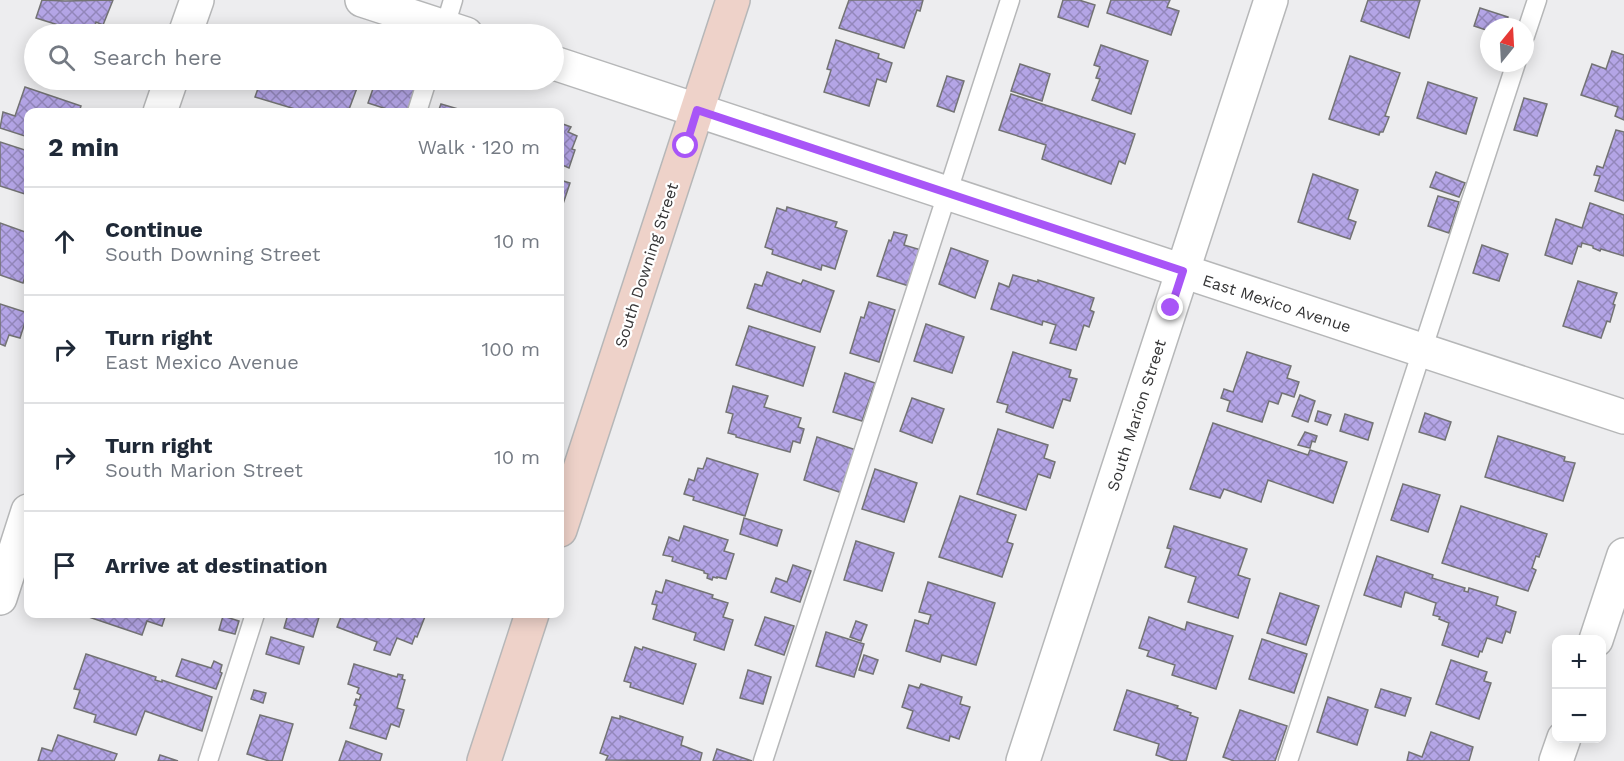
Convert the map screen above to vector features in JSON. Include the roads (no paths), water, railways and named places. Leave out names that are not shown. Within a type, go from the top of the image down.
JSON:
[{"type":"main road","name":"South Downing Street","points":[[564,518],[733,0]]},
{"type":"main road","points":[[484,761],[531,618]]},
{"type":"street","points":[[189,24],[197,0]]},
{"type":"street","points":[[362,0],[451,24]]},
{"type":"street","name":"South Marion Street","points":[[1023,761],[1271,0]]},
{"type":"street","name":"East Mexico Avenue","points":[[564,66],[1624,417]]},
{"type":"street","points":[[161,108],[168,90]]},
{"type":"street","points":[[0,598],[24,523]]},
{"type":"street","points":[[1597,635],[1624,555]]},
{"type":"street","points":[[1556,761],[1562,743]]},
{"type":"lane","points":[[763,761],[949,194],[1010,0]]},
{"type":"lane","points":[[1531,18],[1537,0]]},
{"type":"lane","points":[[1288,761],[1513,72]]},
{"type":"lane","points":[[418,108],[424,90]]},
{"type":"lane","points":[[208,761],[254,618]]}]
